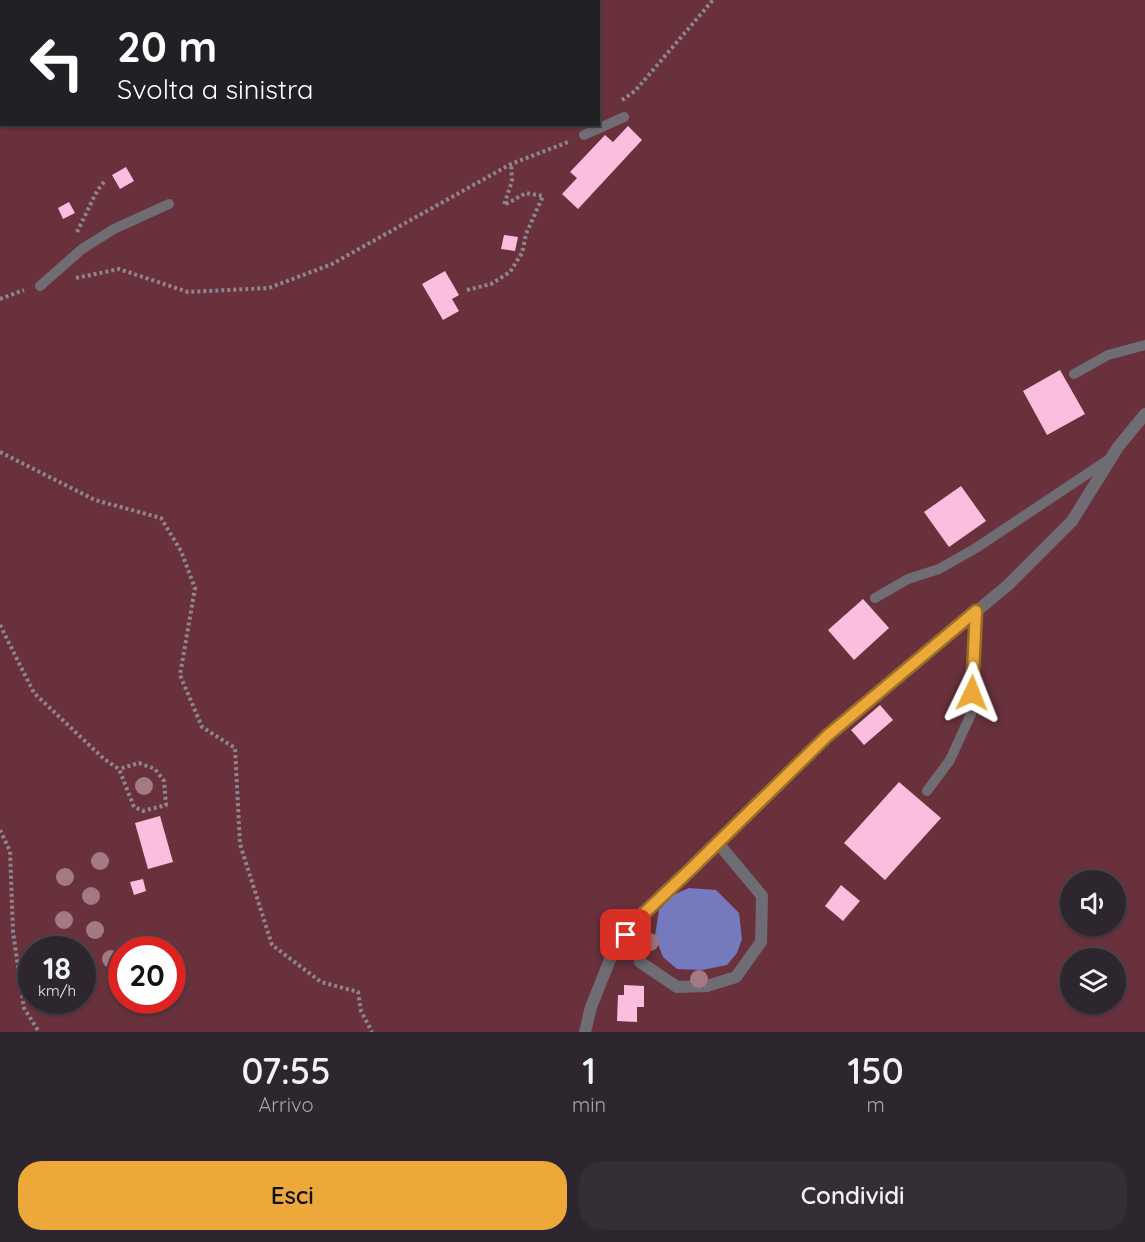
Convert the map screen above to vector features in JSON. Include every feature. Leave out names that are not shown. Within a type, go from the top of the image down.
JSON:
[{"type":"street","points":[[585,1032],[591,1006],[613,952],[639,918],[827,736],[1008,585],[1072,521],[1111,458],[1145,414]]},
{"type":"street","points":[[639,918],[640,962],[677,987],[707,986],[736,976],[761,942],[762,896],[718,843]]},
{"type":"lane","points":[[584,135],[624,117]]},
{"type":"lane","points":[[40,286],[82,249],[114,229],[169,204]]},
{"type":"lane","points":[[1074,374],[1107,355],[1145,345]]},
{"type":"lane","points":[[875,598],[908,579],[939,569],[976,548],[1111,458]]},
{"type":"lane","points":[[927,791],[950,760],[971,714],[976,611]]},
{"type":"path","points":[[619,102],[635,91],[713,0]]},
{"type":"path","points":[[0,299],[40,286],[118,269],[188,292],[269,288],[332,264],[511,164],[584,135]]},
{"type":"path","points":[[467,290],[490,284],[510,272],[522,253],[526,234],[543,196],[526,193],[504,205],[512,181],[511,164]]},
{"type":"path","points":[[75,238],[83,217],[97,190],[104,182]]},
{"type":"path","points":[[0,452],[95,500],[161,518],[181,551],[195,588],[180,675],[202,727],[235,748],[240,844],[272,945],[321,982],[358,992],[361,1011],[372,1032]]},
{"type":"path","points":[[0,625],[34,693],[104,759],[119,769],[134,807],[143,811],[166,805],[164,781],[155,769],[139,763],[119,769]]},
{"type":"path","points":[[0,830],[10,851],[13,932],[24,1008],[39,1032]]},
{"type":"shaded area","points":[[600,0],[1145,0],[1145,1032],[0,1032],[0,126],[600,126]]},
{"type":"water","points":[[689,888],[716,890],[739,913],[742,939],[737,953],[727,965],[702,970],[677,969],[663,957],[655,936],[659,910],[673,895]]},
{"type":"building","points":[[628,126],[642,140],[578,209],[562,194],[577,178],[570,172],[605,135],[613,142]]},
{"type":"building","points":[[126,167],[134,181],[120,189],[112,175]]},
{"type":"building","points":[[69,202],[75,213],[63,219],[58,208]]},
{"type":"building","points":[[504,235],[518,237],[515,251],[501,249]]},
{"type":"building","points":[[445,271],[459,295],[452,299],[459,311],[443,320],[422,284]]},
{"type":"building","points":[[1060,370],[1085,414],[1047,435],[1023,391]]},
{"type":"building","points":[[961,486],[986,521],[949,547],[924,512]]},
{"type":"building","points":[[863,599],[889,628],[854,660],[828,630]]},
{"type":"building","points":[[880,705],[893,720],[864,745],[851,730]]},
{"type":"building","points":[[899,782],[941,818],[885,880],[844,843]]},
{"type":"building","points":[[160,816],[173,862],[148,869],[135,823]]},
{"type":"building","points":[[143,879],[146,891],[134,895],[130,882]]},
{"type":"building","points":[[841,885],[860,901],[843,921],[825,906]]},
{"type":"building","points":[[624,985],[644,986],[644,1007],[637,1007],[637,1022],[617,1021],[618,995],[624,995]]},
{"type":"route","points":[[626,935],[639,918],[827,736],[976,611],[972,693]]}]
